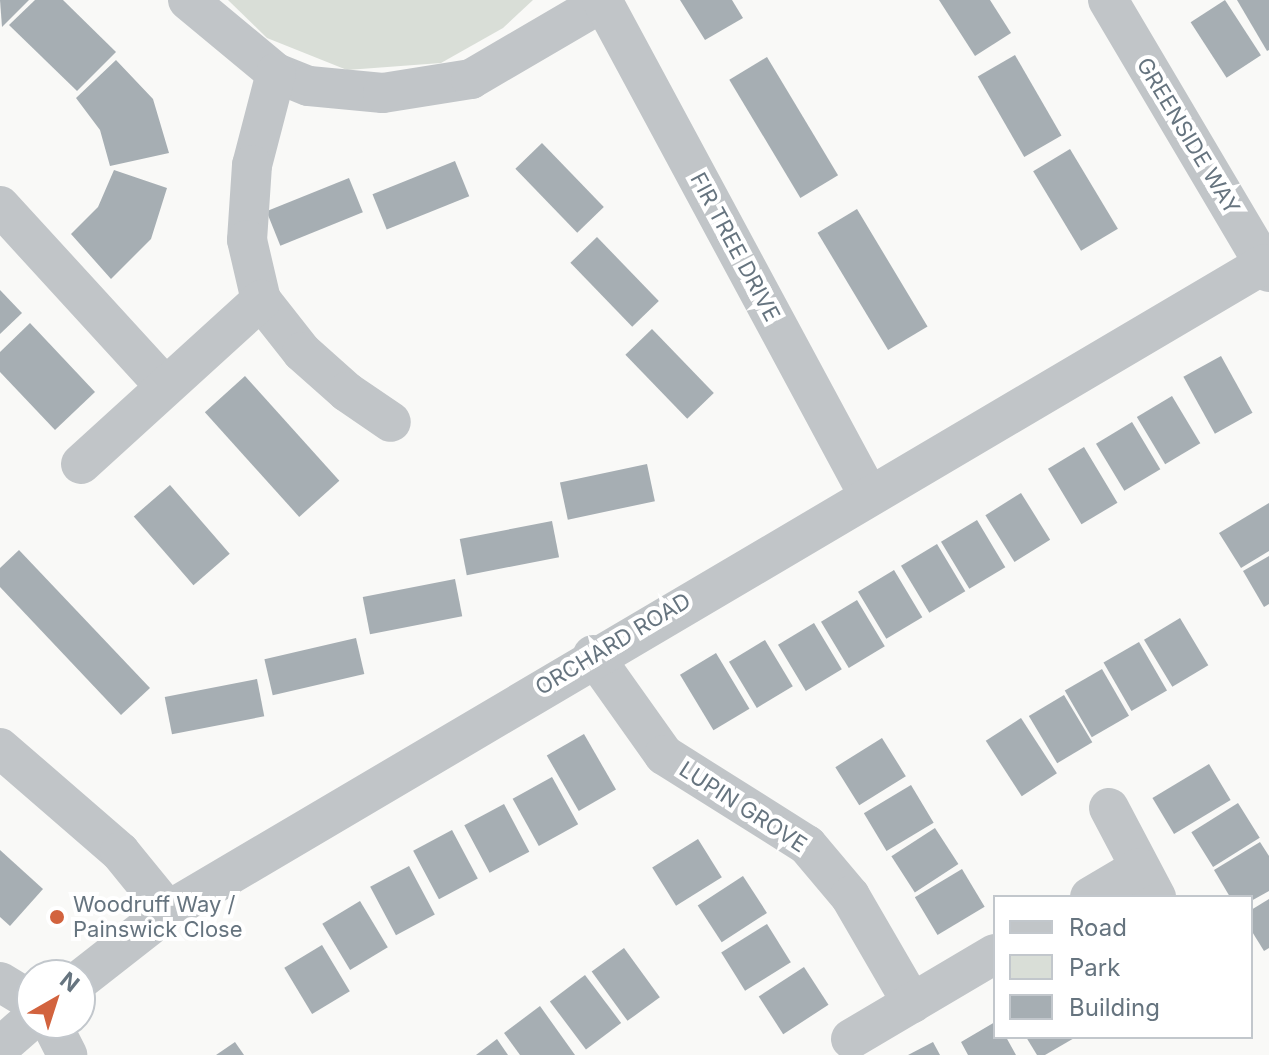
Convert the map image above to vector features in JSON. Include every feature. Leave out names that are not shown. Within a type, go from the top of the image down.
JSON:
[{"type":"street","points":[[188,0],[276,73],[323,88],[383,93],[440,88],[471,79],[602,1]]},
{"type":"street","name":"GREENSIDE WAY","points":[[1108,0],[1267,268]]},
{"type":"street","name":"FIR TREE DRIVE","points":[[602,1],[868,494]]},
{"type":"street","points":[[276,73],[251,180],[247,240],[261,300],[302,352],[347,392],[391,422]]},
{"type":"street","points":[[0,206],[164,385]]},
{"type":"street","name":"ORCHARD ROAD","points":[[96,967],[168,911],[593,655],[868,494],[1267,268]]},
{"type":"street","points":[[81,464],[164,385],[261,300]]},
{"type":"street","name":"LUPIN GROVE","points":[[593,655],[664,755],[807,845],[850,896],[912,1003]]},
{"type":"street","points":[[0,748],[120,852],[168,911]]},
{"type":"street","points":[[1098,895],[1147,882],[1109,808]]},
{"type":"street","points":[[851,1039],[993,955]]},
{"type":"street","points":[[0,1047],[16,1033]]},
{"type":"green space","points":[[228,0],[533,0],[503,28],[441,63],[347,70],[267,38]]},
{"type":"building","points":[[0,0],[29,0],[2,27]]},
{"type":"building","points":[[35,0],[63,0],[116,52],[77,91],[9,25]]},
{"type":"building","points":[[680,0],[732,0],[743,18],[705,40]]},
{"type":"building","points":[[939,0],[990,0],[1011,33],[975,56]]},
{"type":"building","points":[[1225,0],[1261,55],[1227,78],[1191,22]]},
{"type":"building","points":[[1237,0],[1269,0],[1269,50],[1267,51]]},
{"type":"building","points":[[1015,55],[1062,136],[1024,157],[978,76]]},
{"type":"building","points":[[767,57],[838,175],[800,198],[729,80]]},
{"type":"building","points":[[116,60],[153,99],[169,153],[110,166],[100,130],[76,98]]},
{"type":"building","points":[[542,143],[604,207],[577,233],[515,169]]},
{"type":"building","points":[[1070,149],[1118,229],[1081,251],[1033,171]]},
{"type":"building","points":[[455,161],[469,196],[387,230],[372,194]]},
{"type":"building","points":[[114,170],[167,188],[151,239],[111,279],[71,234],[98,207]]},
{"type":"building","points":[[349,178],[363,212],[280,246],[266,211]]},
{"type":"building","points":[[857,209],[928,326],[888,350],[818,233]]},
{"type":"building","points":[[597,237],[659,301],[632,327],[570,263]]},
{"type":"building","points":[[0,290],[22,313],[0,334]]},
{"type":"building","points":[[30,323],[95,392],[55,430],[0,372],[0,352]]},
{"type":"building","points":[[652,329],[714,393],[687,419],[625,355]]},
{"type":"building","points":[[1221,356],[1253,413],[1215,434],[1183,377]]},
{"type":"building","points":[[245,376],[339,481],[299,517],[205,412]]},
{"type":"building","points":[[1172,396],[1200,443],[1165,464],[1137,417]]},
{"type":"building","points":[[1132,422],[1160,469],[1124,491],[1096,444]]},
{"type":"building","points":[[1084,447],[1117,503],[1081,524],[1048,469]]},
{"type":"building","points":[[647,464],[655,501],[568,520],[560,483]]},
{"type":"building","points":[[170,485],[230,554],[193,585],[134,516]]},
{"type":"building","points":[[1021,493],[1050,540],[1015,562],[985,515]]},
{"type":"building","points":[[1269,503],[1269,551],[1241,568],[1219,533]]},
{"type":"building","points":[[977,520],[1005,567],[969,589],[941,542]]},
{"type":"building","points":[[552,521],[559,557],[467,575],[460,539]]},
{"type":"building","points":[[937,544],[965,591],[929,613],[901,566]]},
{"type":"building","points":[[19,550],[150,688],[121,715],[0,587],[0,568]]},
{"type":"building","points":[[1269,556],[1269,604],[1264,607],[1243,571]]},
{"type":"building","points":[[894,570],[922,617],[886,639],[858,592]]},
{"type":"building","points":[[455,579],[462,616],[370,634],[363,597]]},
{"type":"building","points":[[857,600],[885,646],[849,668],[821,622]]},
{"type":"building","points":[[1180,618],[1208,665],[1172,687],[1144,640]]},
{"type":"building","points":[[814,623],[842,669],[806,691],[778,645]]},
{"type":"building","points":[[356,638],[364,674],[273,695],[264,659]]},
{"type":"building","points":[[765,640],[793,686],[757,708],[729,662]]},
{"type":"building","points":[[1139,642],[1167,690],[1131,711],[1103,662]]},
{"type":"building","points":[[716,653],[749,709],[713,730],[680,675]]},
{"type":"building","points":[[1102,669],[1129,716],[1092,737],[1065,690]]},
{"type":"building","points":[[257,679],[264,716],[172,734],[165,697]]},
{"type":"building","points":[[1064,695],[1092,742],[1057,763],[1029,716]]},
{"type":"building","points":[[1021,718],[1057,773],[1022,796],[986,741]]},
{"type":"building","points":[[584,734],[616,789],[579,811],[547,756]]},
{"type":"building","points":[[882,738],[906,776],[859,805],[835,767]]},
{"type":"building","points":[[1209,764],[1231,800],[1174,834],[1152,798]]},
{"type":"building","points":[[552,777],[578,824],[539,846],[513,799]]},
{"type":"building","points":[[911,785],[934,823],[887,851],[864,813]]},
{"type":"building","points":[[1238,803],[1260,838],[1213,867],[1191,832]]},
{"type":"building","points":[[504,804],[529,852],[490,873],[464,825]]},
{"type":"building","points":[[935,828],[958,864],[915,892],[891,856]]},
{"type":"building","points":[[452,830],[478,879],[439,899],[413,851]]},
{"type":"building","points":[[698,839],[722,877],[676,906],[652,868]]},
{"type":"building","points":[[1260,842],[1269,856],[1269,891],[1253,900],[1253,895],[1229,895],[1214,870]]},
{"type":"building","points":[[0,850],[43,889],[10,926],[0,917]]},
{"type":"building","points":[[409,866],[435,915],[396,935],[370,887]]},
{"type":"building","points":[[962,869],[985,907],[938,935],[915,897]]},
{"type":"building","points":[[743,876],[767,913],[722,942],[698,905]]},
{"type":"building","points":[[1269,899],[1269,948],[1264,951],[1253,933],[1253,909]]},
{"type":"building","points":[[360,901],[388,947],[350,970],[322,924]]},
{"type":"building","points":[[767,924],[791,962],[745,991],[721,953]]},
{"type":"building","points":[[322,945],[350,991],[312,1014],[284,968]]},
{"type":"building","points":[[624,948],[660,997],[627,1021],[592,972]]},
{"type":"building","points":[[804,967],[829,1005],[783,1034],[759,996]]},
{"type":"building","points":[[585,975],[621,1023],[586,1049],[550,1001]]},
{"type":"building","points":[[540,1006],[575,1055],[520,1055],[504,1033]]},
{"type":"building","points":[[993,1023],[993,1039],[1007,1039],[1016,1055],[968,1055],[961,1042]]},
{"type":"building","points":[[497,1039],[508,1055],[476,1055]]},
{"type":"building","points":[[1027,1039],[1073,1039],[1045,1055],[1037,1055]]},
{"type":"building","points":[[235,1042],[244,1055],[216,1055]]},
{"type":"building","points":[[933,1042],[940,1055],[908,1055]]},
{"type":"place","name":"Woodruff Way / Painswick Close","points":[[57,917]]}]
